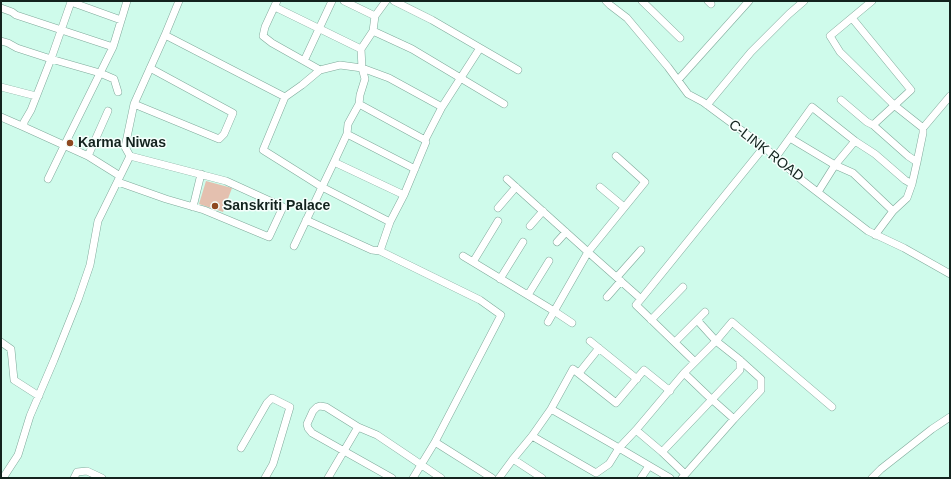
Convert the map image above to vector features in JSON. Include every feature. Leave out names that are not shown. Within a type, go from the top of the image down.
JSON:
[{"type":"street","points":[[24,127],[24,122],[31,110],[51,59],[71,1],[121,20]]},
{"type":"street","points":[[48,179],[113,47],[127,1]]},
{"type":"street","points":[[1,117],[88,156],[119,179],[166,200],[204,210],[269,237],[283,207],[226,181],[130,156],[125,147],[134,104],[179,1]]},
{"type":"street","points":[[304,61],[332,1]]},
{"type":"street","points":[[344,1],[375,16]]},
{"type":"street","points":[[294,246],[334,162],[346,134],[348,124],[359,104],[365,79],[360,49],[373,31],[375,16],[386,1]]},
{"type":"street","points":[[394,1],[432,20],[518,70]]},
{"type":"street","name":"C-LINK ROAD","points":[[606,1],[610,6],[628,18],[688,94],[706,105],[764,147],[868,231],[904,248],[950,274]]},
{"type":"street","points":[[642,1],[680,38]]},
{"type":"street","points":[[678,80],[748,1]]},
{"type":"street","points":[[706,105],[751,52],[804,1]]},
{"type":"street","points":[[872,1],[830,36],[840,52],[894,105],[923,128]]},
{"type":"street","points":[[320,70],[272,43],[263,36],[265,27],[276,4],[360,49]]},
{"type":"street","points":[[1,8],[61,31],[113,47]]},
{"type":"street","points":[[852,18],[911,90],[873,125]]},
{"type":"street","points":[[373,31],[412,49],[504,104]]},
{"type":"street","points":[[165,35],[285,97]]},
{"type":"street","points":[[1,41],[17,48],[100,73],[114,79],[118,92]]},
{"type":"street","points":[[380,252],[390,222],[404,195],[426,142],[425,140],[442,107],[480,48]]},
{"type":"street","points":[[390,222],[322,187],[263,150],[285,97],[320,70],[340,65],[362,68],[389,78],[442,107]]},
{"type":"street","points":[[134,104],[219,138],[224,134],[233,113],[150,68]]},
{"type":"street","points":[[1,87],[36,96]]},
{"type":"street","points":[[875,235],[893,211],[907,198],[912,184],[923,128],[950,96]]},
{"type":"street","points":[[841,100],[917,162]]},
{"type":"street","points":[[359,104],[425,140]]},
{"type":"street","points":[[776,157],[812,107],[854,141],[875,154],[905,180],[912,184]]},
{"type":"street","points":[[88,156],[108,111]]},
{"type":"street","points":[[346,134],[415,169]]},
{"type":"street","points":[[790,138],[835,166],[853,173],[893,211]]},
{"type":"street","points":[[818,192],[854,141]]},
{"type":"street","points":[[695,362],[636,305],[764,147]]},
{"type":"street","points":[[3,478],[18,455],[30,416],[54,360],[90,265],[98,221],[130,156]]},
{"type":"street","points":[[548,322],[588,252],[645,182],[616,156]]},
{"type":"street","points":[[334,162],[404,195]]},
{"type":"street","points":[[193,207],[201,174]]},
{"type":"street","points":[[507,179],[641,299]]},
{"type":"street","points":[[498,208],[516,187]]},
{"type":"street","points":[[600,187],[624,207]]},
{"type":"street","points":[[530,226],[543,211]]},
{"type":"street","points":[[306,220],[372,250],[380,252],[480,300],[501,315],[434,442],[413,478]]},
{"type":"street","points":[[473,262],[498,222]]},
{"type":"street","points":[[557,242],[566,232]]},
{"type":"street","points":[[500,279],[523,242]]},
{"type":"street","points":[[607,297],[641,250]]},
{"type":"street","points":[[463,256],[572,323]]},
{"type":"street","points":[[528,295],[549,261]]},
{"type":"street","points":[[651,320],[683,287]]},
{"type":"street","points":[[675,342],[705,312]]},
{"type":"street","points":[[636,430],[662,452],[684,476],[761,390],[761,379],[716,341],[697,320]]},
{"type":"street","points":[[532,436],[596,473],[609,464],[619,448],[670,391],[684,373],[716,341],[732,322],[832,407]]},
{"type":"street","points":[[590,341],[636,379]]},
{"type":"street","points":[[1,342],[11,349],[14,380],[39,396]]},
{"type":"street","points":[[579,373],[599,348]]},
{"type":"street","points":[[662,452],[740,370],[740,360]]},
{"type":"street","points":[[499,478],[551,409],[573,369],[616,403],[644,370],[670,391]]},
{"type":"street","points":[[684,373],[734,419]]},
{"type":"street","points":[[241,448],[267,403],[272,398],[290,407],[273,464],[265,478]]},
{"type":"street","points":[[392,478],[312,433],[307,424],[313,411],[320,406],[326,407],[358,427],[377,435],[441,478]]},
{"type":"street","points":[[551,409],[670,478]]},
{"type":"street","points":[[872,478],[881,469],[950,417]]},
{"type":"street","points":[[332,477],[344,450],[358,427]]},
{"type":"street","points":[[434,442],[492,478]]},
{"type":"street","points":[[513,459],[542,478]]},
{"type":"street","points":[[641,478],[649,466]]},
{"type":"street","points":[[74,478],[77,472],[87,472],[102,478]]},
{"type":"shaded area","points":[[206,181],[232,188],[223,212],[199,204]]},
{"type":"place","name":"Karma Niwas","points":[[70,143]]},
{"type":"place","name":"Sanskriti Palace","points":[[215,206]]}]
